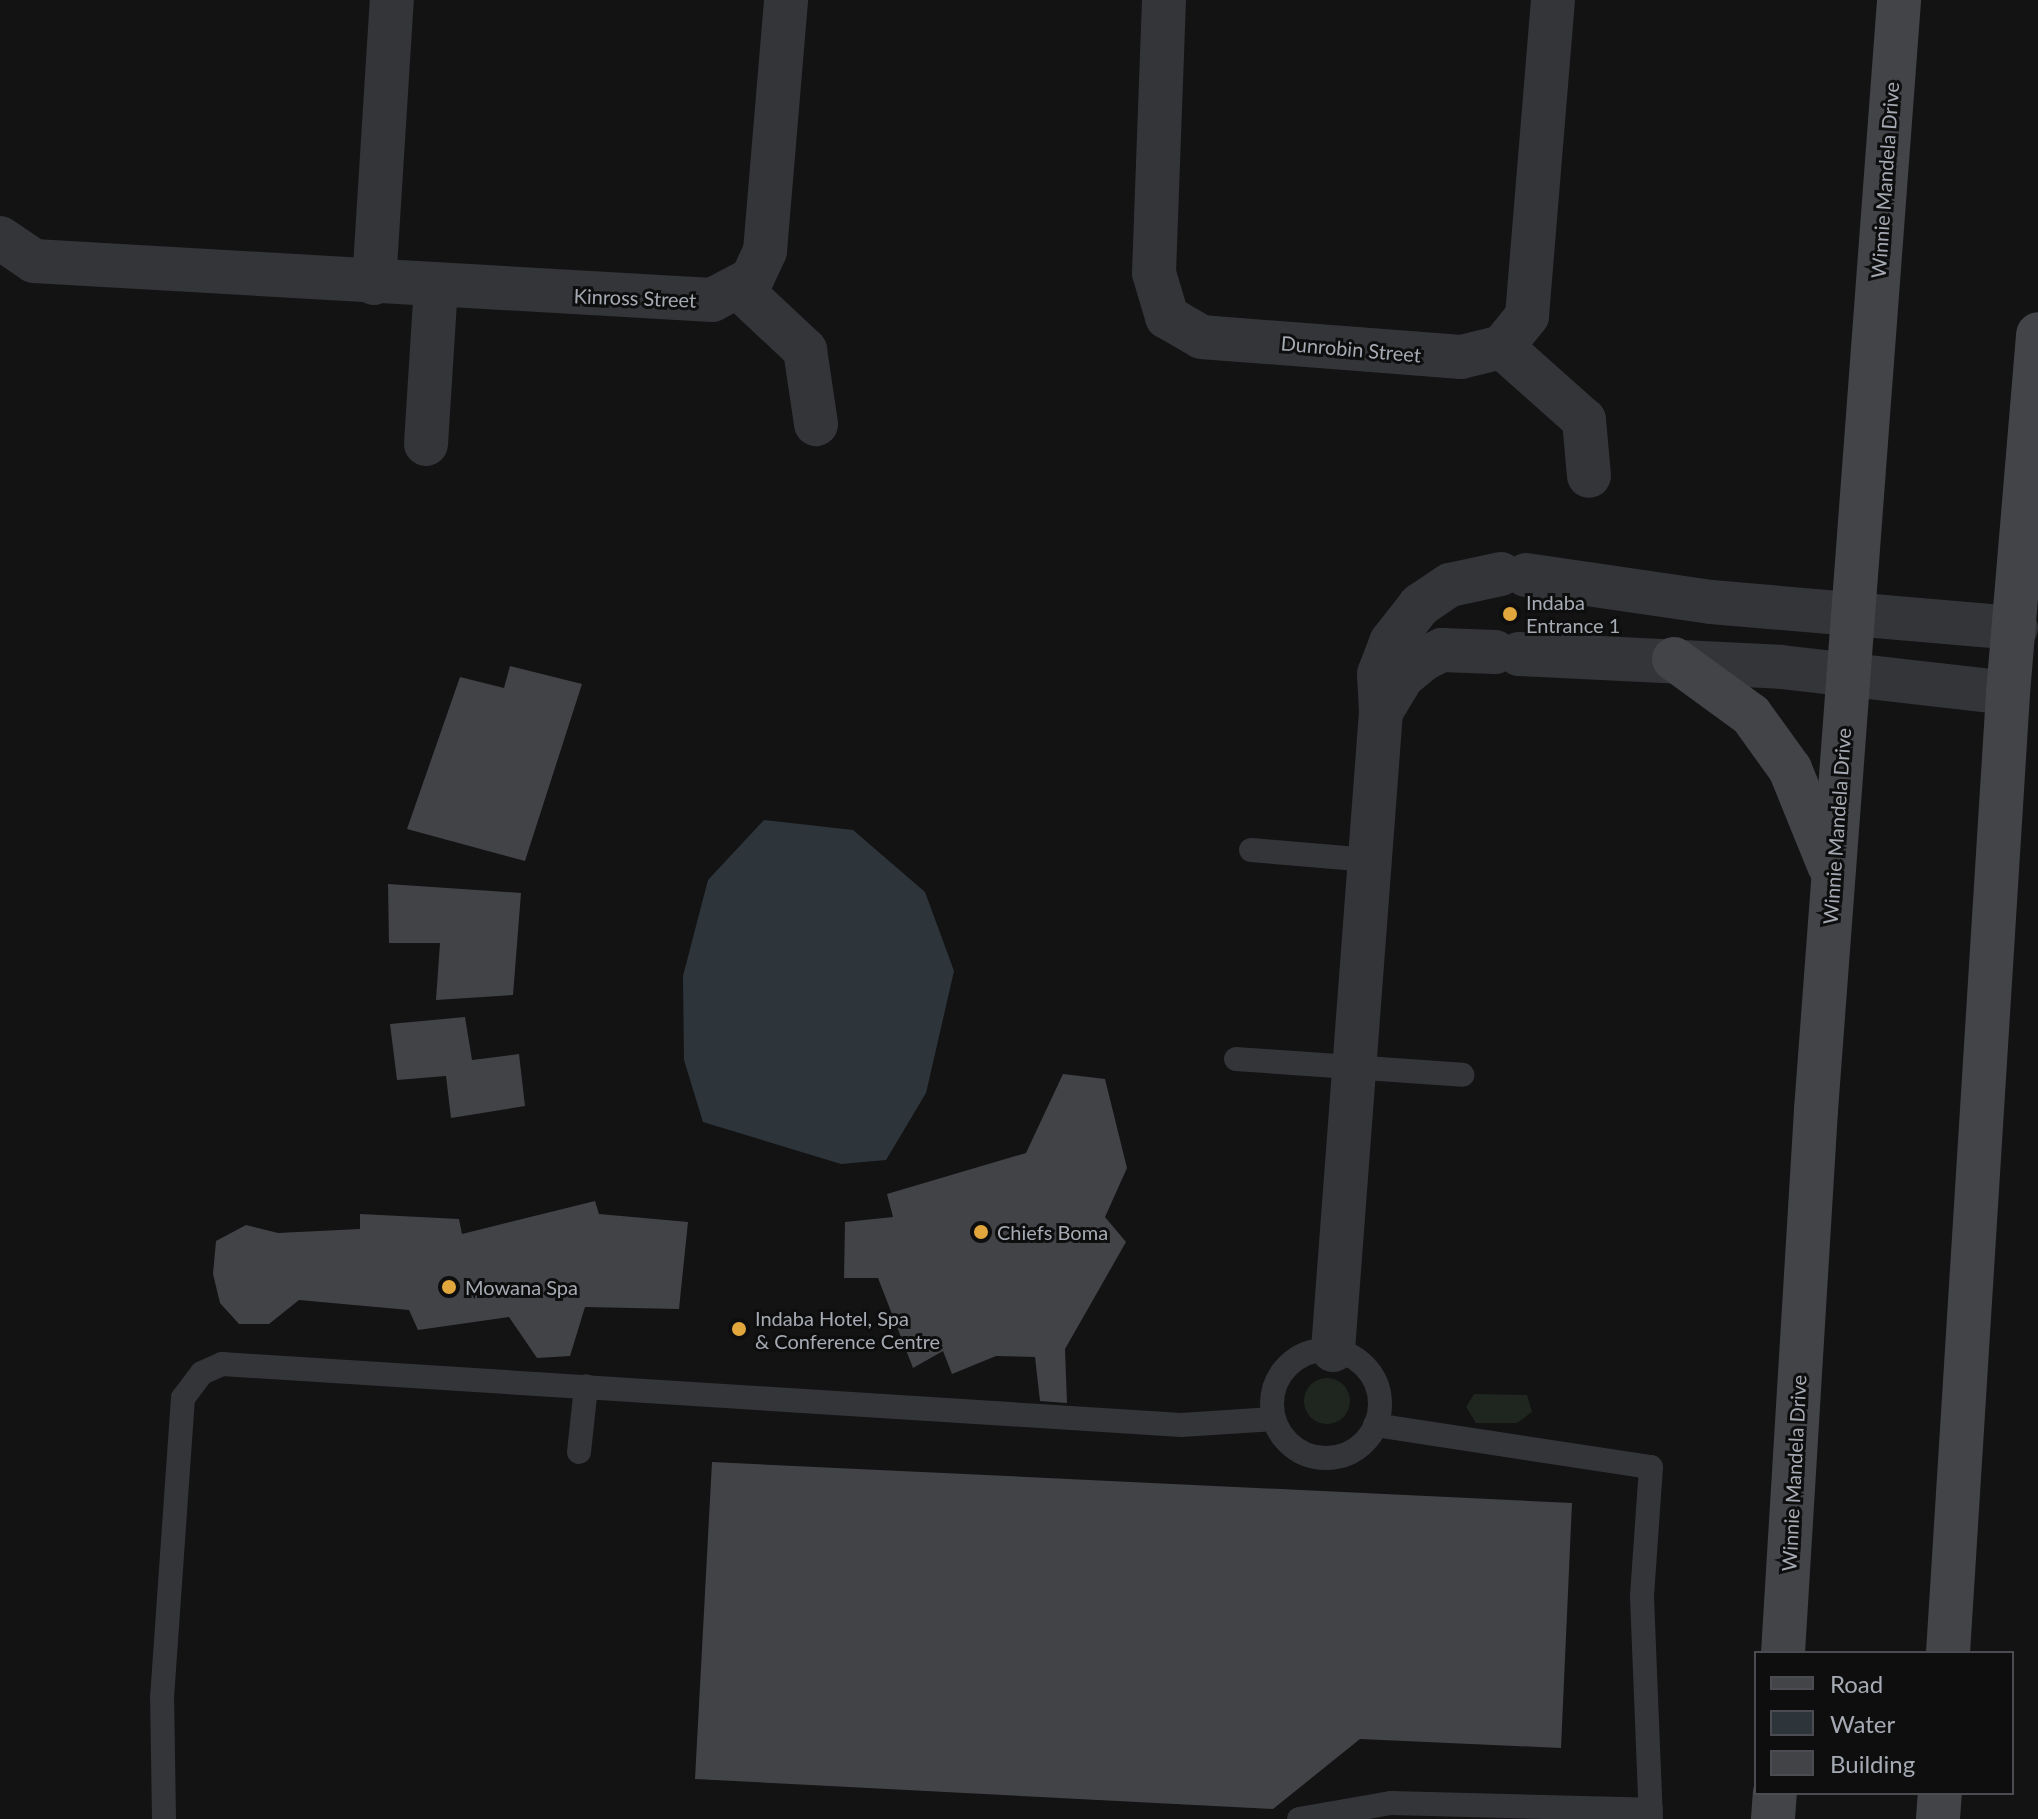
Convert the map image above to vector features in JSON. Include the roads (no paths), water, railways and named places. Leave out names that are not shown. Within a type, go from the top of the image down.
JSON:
[{"type":"main road","name":"Winnie Mandela Drive","points":[[1783,1651],[1833,874],[1899,0]]},
{"type":"main road","points":[[1948,1651],[2008,693],[2016,628],[2038,334]]},
{"type":"main road","points":[[1674,659],[1725,692],[1757,722],[1790,769],[1833,874]]},
{"type":"main road","points":[[1773,1819],[1775,1795]]},
{"type":"main road","points":[[1938,1819],[1940,1795]]},
{"type":"street","points":[[374,283],[392,0]]},
{"type":"street","points":[[786,0],[773,200],[765,251],[752,279],[739,288],[805,350],[816,424]]},
{"type":"street","name":"Dunrobin Street","points":[[1164,0],[1154,273],[1167,317],[1201,337],[1461,357],[1502,347]]},
{"type":"street","points":[[1553,0],[1532,293],[1527,316],[1502,347],[1584,420],[1589,476]]},
{"type":"street","name":"Kinross Street","points":[[0,238],[34,261],[683,303],[712,300],[739,288]]},
{"type":"street","points":[[426,444],[436,287]]},
{"type":"street","points":[[1333,1350],[1381,712],[1379,674],[1391,642],[1420,605],[1450,585],[1513,575],[1711,602],[2016,628]]},
{"type":"street","points":[[1381,712],[1402,677],[1422,660],[1442,650],[1674,659],[1848,673],[2008,693]]},
{"type":"lane","points":[[1251,850],[1370,860]]},
{"type":"lane","points":[[1236,1059],[1462,1075]]},
{"type":"lane","points":[[1333,1350],[1348,1355],[1373,1377],[1380,1409],[1375,1425],[1354,1449],[1323,1458],[1292,1446],[1274,1419],[1273,1393],[1284,1369],[1298,1357],[1333,1350]]},
{"type":"lane","points":[[164,1819],[162,1698],[183,1398],[202,1373],[222,1364],[280,1365],[1181,1425],[1274,1419]]},
{"type":"lane","points":[[579,1452],[586,1386]]},
{"type":"lane","points":[[1299,1819],[1391,1803],[1651,1814],[1642,1597],[1651,1467],[1375,1425]]},
{"type":"water","points":[[764,820],[853,830],[925,892],[954,971],[926,1093],[886,1160],[841,1164],[703,1122],[684,1060],[683,976],[708,880]]},
{"type":"place","name":"Indaba Entrance 1","points":[[1510,614]]},
{"type":"place","name":"Chiefs Boma","points":[[981,1232]]},
{"type":"place","name":"Mowana Spa","points":[[449,1287]]},
{"type":"place","name":"Indaba Hotel, Spa & Conference Centre","points":[[739,1329]]}]
